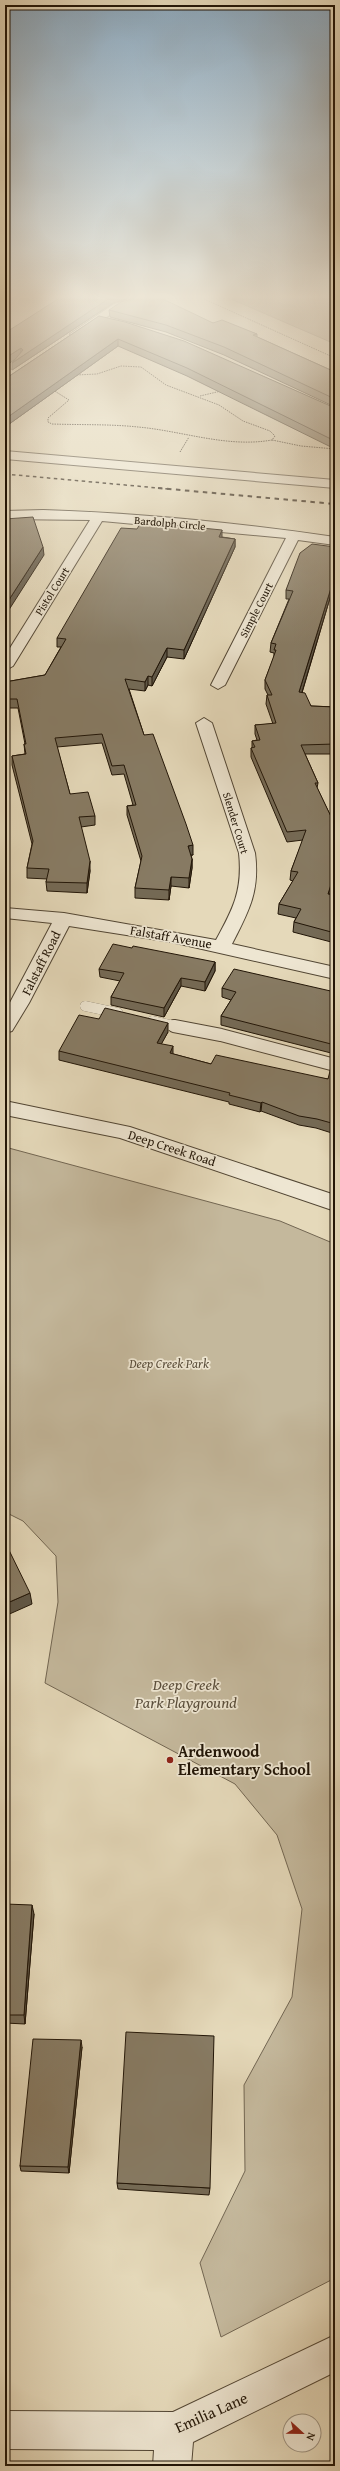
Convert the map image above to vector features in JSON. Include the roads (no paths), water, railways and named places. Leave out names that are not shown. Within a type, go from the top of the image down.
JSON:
[{"type":"street","points":[[5,455],[335,484]]},
{"type":"street","name":"Bardolph Circle","points":[[5,515],[31,513],[98,517],[294,535],[335,541]]},
{"type":"street","name":"Pistol Court","points":[[6,666],[98,517]]},
{"type":"street","name":"Simple Court","points":[[218,685],[294,535]]},
{"type":"street","name":"Slender Court","points":[[204,723],[247,854],[248,865],[249,879],[246,893],[222,946]]},
{"type":"street","name":"Falstaff Avenue","points":[[5,912],[64,918],[222,946],[335,973]]},
{"type":"street","name":"Falstaff Road","points":[[5,1027],[20,1004],[64,918]]},
{"type":"street","name":"Deep Creek Road","points":[[5,1108],[123,1132],[335,1203]]},
{"type":"street","name":"Emilia Lane","points":[[5,2430],[174,2448],[335,2353]]},
{"type":"lane","points":[[85,1006],[221,1035],[335,1065]]},
{"type":"railway","points":[[5,474],[164,489]]},
{"type":"railway","points":[[158,488],[164,489]]},
{"type":"railway","points":[[164,489],[335,504]]},
{"type":"railway","points":[[164,489],[169,489]]},
{"type":"place","name":"Ardenwood Elementary School","points":[[170,1760]]},
{"type":"park label","name":"Deep Creek Park","points":[[169,1363]]},
{"type":"park label","name":"Deep Creek Park Playground","points":[[186,1693]]}]
